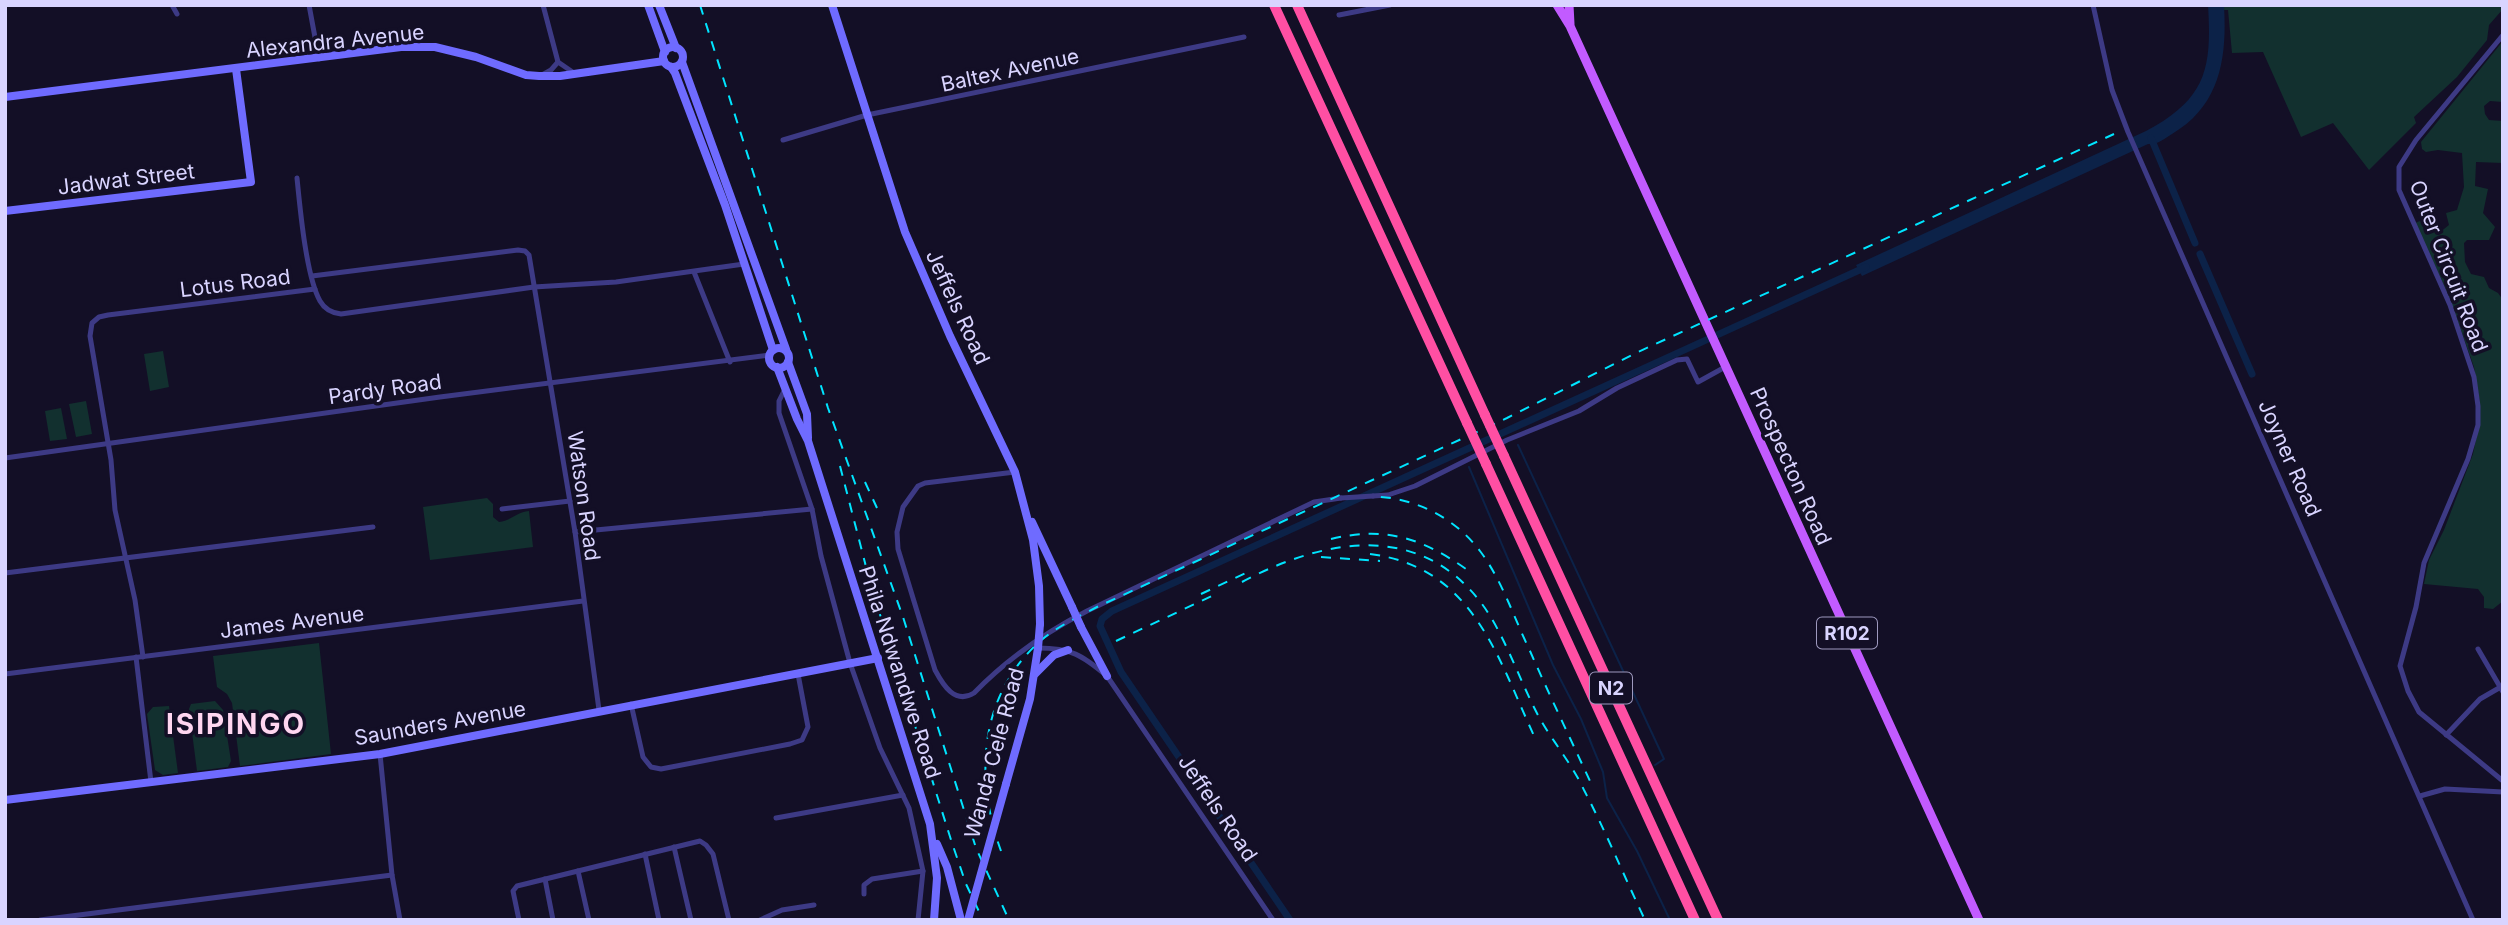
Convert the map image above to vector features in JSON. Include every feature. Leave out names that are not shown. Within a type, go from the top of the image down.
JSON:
[{"type":"highway","name":"N2","points":[[1274,5],[1695,920]]},
{"type":"highway","name":"N2","points":[[1297,5],[1717,920]]},
{"type":"main road","name":"R102","points":[[1557,5],[1570,26]]},
{"type":"main road","name":"R102","points":[[1569,5],[1570,26]]},
{"type":"main road","name":"Prospecton Road","points":[[1570,26],[1979,920]]},
{"type":"street","points":[[172,5],[177,14]]},
{"type":"street","points":[[309,5],[319,59]]},
{"type":"street","points":[[543,5],[558,62],[574,73]]},
{"type":"street","points":[[648,5],[666,60],[675,73],[725,205],[771,352],[770,361],[777,367],[783,367],[789,356],[682,62],[682,52],[670,48],[666,60]]},
{"type":"street","points":[[659,5],[676,48]]},
{"type":"street","name":"Jeffels Road","points":[[832,5],[909,243],[950,336],[1007,451],[1026,510]]},
{"type":"street","points":[[1339,15],[1390,5]]},
{"type":"street","name":"Joyner Road","points":[[2093,5],[2112,90],[2129,132],[2473,920]]},
{"type":"street","name":"Outer Circuit Road","points":[[2503,35],[2416,140],[2404,157],[2398,176],[2404,204],[2443,287],[2478,394],[2478,425],[2456,489],[2424,563],[2416,607],[2400,666],[2408,691],[2419,712],[2503,781]]},
{"type":"street","name":"Baltex Avenue","points":[[783,140],[867,115],[1244,37]]},
{"type":"street","name":"Alexandra Avenue","points":[[5,97],[401,47],[435,47],[476,57],[526,75],[539,76],[666,60]]},
{"type":"street","points":[[666,60],[677,67],[682,62]]},
{"type":"street","points":[[539,76],[551,70],[558,62]]},
{"type":"street","name":"Jadwat Street","points":[[5,211],[251,182],[236,69]]},
{"type":"street","points":[[297,178],[315,289]]},
{"type":"street","name":"Watson Road","points":[[312,276],[522,250],[529,254],[575,532],[599,710]]},
{"type":"street","name":"Lotus Road","points":[[108,443],[90,336],[92,323],[99,317],[315,289],[327,310],[341,314],[534,287],[616,282],[744,264]]},
{"type":"street","points":[[694,272],[730,362]]},
{"type":"street","points":[[771,352],[779,348],[786,349]]},
{"type":"street","name":"Pardy Road","points":[[5,458],[552,383],[730,362],[771,352]]},
{"type":"street","points":[[1015,472],[938,480],[918,486],[899,519],[898,549],[935,670],[942,684],[955,696],[974,693],[1007,662],[1070,620],[1314,502],[1388,495],[1415,486],[1507,440],[1579,411],[1617,388],[1682,358],[1687,359],[1698,382],[1727,366]]},
{"type":"street","name":"Phila Ndwandwe Road","points":[[788,362],[807,414],[808,441]]},
{"type":"street","name":"Phila Ndwandwe Road","points":[[777,367],[808,441],[930,824],[937,878],[936,919]]},
{"type":"street","points":[[786,388],[779,401],[792,403]]},
{"type":"street","name":"Phila Ndwandwe Road","points":[[779,401],[781,422],[788,435],[812,509],[821,556],[850,663],[880,748],[909,808],[923,871],[918,920]]},
{"type":"street","points":[[108,443],[115,510],[135,600],[151,782]]},
{"type":"street","points":[[502,509],[570,501]]},
{"type":"street","points":[[575,532],[812,509]]},
{"type":"street","points":[[1026,510],[1107,676]]},
{"type":"street","name":"Wanda Cele Road","points":[[968,920],[1035,674],[1040,624],[1039,586],[1026,510]]},
{"type":"street","points":[[5,573],[373,527]]},
{"type":"street","name":"James Avenue","points":[[5,674],[583,601]]},
{"type":"street","name":"Jeffels Road","points":[[1037,652],[1050,648],[1068,650],[1083,656],[1107,676],[1273,920]]},
{"type":"street","points":[[2446,735],[2480,699],[2501,690],[2478,649]]},
{"type":"street","points":[[1035,674],[1054,656],[1068,650]]},
{"type":"street","name":"Saunders Avenue","points":[[5,800],[380,754],[877,658]]},
{"type":"street","points":[[631,704],[643,757],[650,767],[661,769],[802,740],[808,727],[798,674]]},
{"type":"street","points":[[380,754],[392,875],[400,920]]},
{"type":"street","points":[[2420,796],[2445,789],[2503,792]]},
{"type":"street","points":[[776,818],[902,795]]},
{"type":"street","points":[[930,824],[947,867],[961,920]]},
{"type":"street","points":[[519,920],[513,891],[517,886],[700,841],[713,854],[729,920]]},
{"type":"street","points":[[674,847],[691,920]]},
{"type":"street","points":[[645,854],[659,920]]},
{"type":"street","points":[[578,871],[589,920]]},
{"type":"street","points":[[863,894],[864,884],[872,879],[923,871]]},
{"type":"street","points":[[40,920],[392,875]]},
{"type":"street","points":[[545,879],[553,920]]},
{"type":"street","points":[[760,920],[782,910],[814,905]]},
{"type":"green space","points":[[2224,5],[2503,5],[2503,9],[2489,25],[2487,40],[2457,77],[2414,117],[2416,123],[2369,170],[2333,123],[2301,137],[2263,52],[2232,53],[2228,10],[2224,10]]},
{"type":"green space","points":[[2503,41],[2503,102],[2490,101],[2484,106],[2489,120],[2503,121],[2503,163],[2476,162],[2475,186],[2488,189],[2483,213],[2495,227],[2489,240],[2467,240],[2464,243],[2465,262],[2471,274],[2484,277],[2489,288],[2503,300],[2503,601],[2493,609],[2484,608],[2484,597],[2478,589],[2424,584],[2429,560],[2444,530],[2473,454],[2480,403],[2474,367],[2449,296],[2415,223],[2420,221],[2439,233],[2449,225],[2446,213],[2457,210],[2464,187],[2462,153],[2438,150],[2426,152],[2422,149],[2421,142]]},
{"type":"green space","points":[[163,351],[169,387],[150,391],[144,354]]},
{"type":"green space","points":[[86,401],[92,434],[76,437],[69,404]]},
{"type":"green space","points":[[61,408],[67,439],[50,441],[45,411]]},
{"type":"green space","points":[[487,498],[493,504],[493,517],[499,522],[529,511],[533,547],[430,560],[423,507]]},
{"type":"green space","points":[[319,643],[331,754],[240,766],[232,703],[227,694],[217,687],[213,656]]},
{"type":"green space","points":[[215,701],[223,710],[231,761],[228,767],[197,771],[189,709],[191,704]]},
{"type":"green space","points":[[169,706],[178,773],[163,775],[155,770],[147,714],[153,707]]},
{"type":"water","points":[[2208,5],[2224,5],[2222,61],[2211,94],[2188,122],[2154,144],[2148,144],[1862,276],[1856,265],[2146,131],[2182,107],[2201,80],[2206,65]]},
{"type":"waterway","points":[[2151,138],[2195,243]]},
{"type":"waterway","points":[[2200,254],[2252,374]]},
{"type":"waterway","points":[[1290,920],[1121,672],[1100,626],[1102,619],[1112,611],[1866,267]]},
{"type":"waterway","points":[[1518,445],[1664,759],[1655,765]]},
{"type":"waterway","points":[[1469,467],[1553,665],[1581,719],[1603,772],[1607,798],[1637,851],[1670,920]]},
{"type":"railway","points":[[700,5],[828,408],[903,617],[976,848],[1009,920]]},
{"type":"railway","points":[[1001,851],[987,796],[985,769],[987,741],[993,715],[1017,666],[1037,644],[1058,628],[1097,607],[1507,418],[1638,352],[2114,134]]},
{"type":"railway","points":[[840,466],[871,586],[952,843],[966,884],[983,920]]},
{"type":"railway","points":[[865,482],[877,508]]},
{"type":"railway","points":[[1343,499],[1382,497],[1419,505],[1436,513],[1467,536],[1488,562],[1501,587],[1590,781]]},
{"type":"railway","points":[[1331,539],[1369,534],[1402,538],[1434,549],[1466,569]]},
{"type":"railway","points":[[1242,582],[1305,555],[1369,545],[1400,549],[1429,559],[1457,577],[1482,604],[1498,630],[1539,717],[1574,771],[1592,806],[1645,920]]},
{"type":"railway","points":[[1370,554],[1405,562],[1434,577],[1457,596],[1477,620],[1493,647],[1535,738]]},
{"type":"railway","points":[[1321,557],[1380,561]]},
{"type":"railway","points":[[1201,594],[1250,571]]},
{"type":"railway","points":[[1116,641],[1214,595]]},
{"type":"district","name":"ISIPINGO","points":[[236,724]]}]
